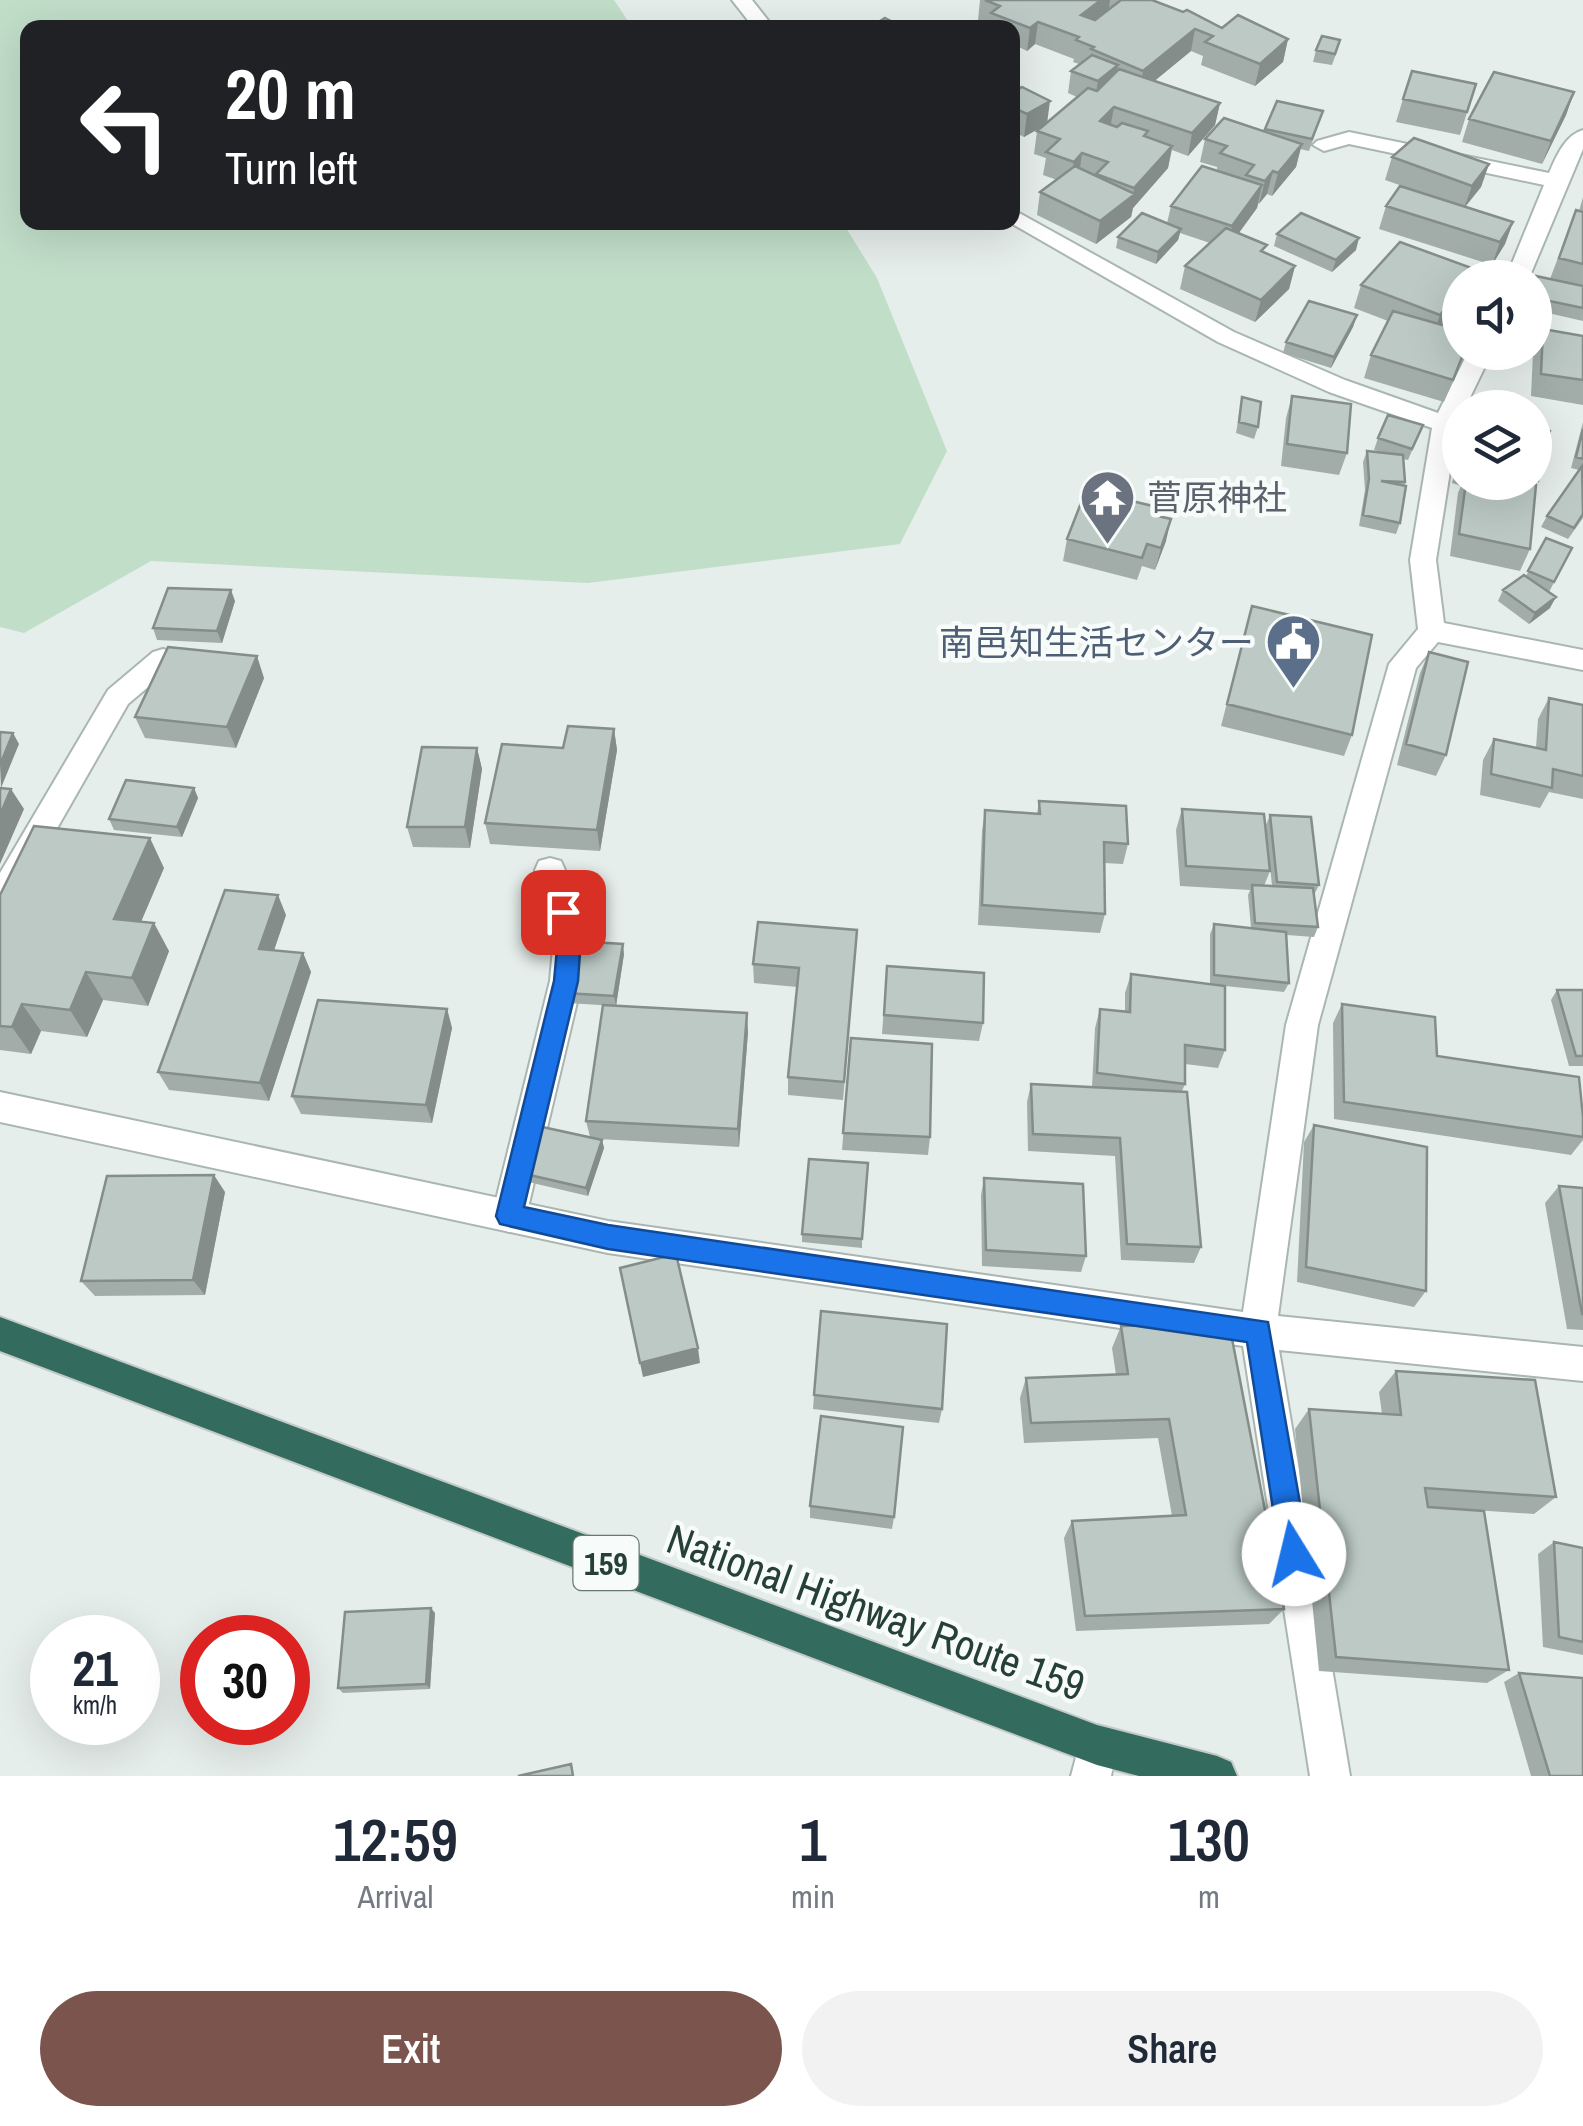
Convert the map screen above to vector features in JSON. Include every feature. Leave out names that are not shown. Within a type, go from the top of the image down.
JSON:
[{"type":"highway","name":"National Highway Route 159","points":[[0,1334],[1094,1760],[1217,1776]]},
{"type":"street","points":[[742,0],[758,20]]},
{"type":"street","points":[[1525,260],[1583,136]]},
{"type":"street","points":[[1324,146],[1349,138],[1568,171]]},
{"type":"street","points":[[1020,220],[1226,337],[1336,386],[1442,423]]},
{"type":"street","points":[[1330,1776],[1258,1331],[1302,1026],[1403,664],[1432,631],[1423,560],[1442,443]]},
{"type":"street","points":[[1432,631],[1583,660]]},
{"type":"street","points":[[0,900],[118,696],[163,659]]},
{"type":"street","points":[[509,1216],[566,981],[570,938],[550,870]]},
{"type":"street","points":[[0,1107],[628,1240],[1258,1331],[1583,1364]]},
{"type":"green space","points":[[0,0],[614,0],[627,20],[20,20],[20,230],[847,230],[877,278],[947,451],[900,544],[588,583],[151,561],[24,633],[0,627]]},
{"type":"building","points":[[985,0],[1101,0],[1081,15],[1095,20],[1121,0],[1152,0],[1183,12],[1187,10],[1222,28],[1238,15],[1288,39],[1260,64],[1205,42],[1213,36],[1195,29],[1143,71],[1091,49],[1094,47],[1076,40],[1079,37],[1038,22],[1030,28],[1020,24],[1020,20],[991,13],[1000,6]]},
{"type":"building","points":[[1322,36],[1340,40],[1335,54],[1316,50]]},
{"type":"building","points":[[1092,55],[1118,65],[1098,81],[1071,71]]},
{"type":"building","points":[[1119,69],[1220,103],[1192,133],[1114,107],[1100,121],[1148,131],[1144,136],[1172,146],[1134,188],[1096,174],[1108,162],[1082,153],[1074,162],[1046,152],[1060,139],[1037,131],[1088,88],[1097,91]]},
{"type":"building","points":[[1412,71],[1476,84],[1467,112],[1403,99]]},
{"type":"building","points":[[1494,72],[1574,92],[1551,141],[1469,119]]},
{"type":"building","points":[[1020,88],[1050,101],[1027,114],[1020,111]]},
{"type":"building","points":[[1277,101],[1323,111],[1312,139],[1265,129]]},
{"type":"building","points":[[1224,118],[1302,144],[1278,173],[1273,171],[1265,181],[1246,175],[1254,165],[1220,153],[1227,146],[1205,139]]},
{"type":"building","points":[[1414,138],[1489,164],[1472,186],[1392,157]]},
{"type":"building","points":[[1075,166],[1135,194],[1100,221],[1040,192]]},
{"type":"building","points":[[1202,166],[1262,185],[1232,226],[1171,206]]},
{"type":"building","points":[[1400,186],[1513,222],[1500,242],[1386,206]]},
{"type":"building","points":[[1576,210],[1583,212],[1583,264],[1559,258]]},
{"type":"building","points":[[1142,213],[1181,229],[1158,252],[1118,237]]},
{"type":"building","points":[[1301,213],[1359,238],[1336,260],[1277,234]]},
{"type":"building","points":[[1226,228],[1267,245],[1261,251],[1295,266],[1261,300],[1185,266]]},
{"type":"building","points":[[1400,242],[1450,260],[1442,260],[1440,315],[1361,285]]},
{"type":"building","points":[[1552,279],[1583,286],[1583,308],[1552,302]]},
{"type":"building","points":[[1309,301],[1357,315],[1334,357],[1286,342]]},
{"type":"building","points":[[1393,311],[1442,325],[1442,370],[1457,370],[1453,380],[1371,355]]},
{"type":"building","points":[[1552,331],[1583,336],[1583,380],[1541,374],[1541,370],[1552,370]]},
{"type":"building","points":[[1292,396],[1351,404],[1347,453],[1287,444]]},
{"type":"building","points":[[1242,397],[1261,402],[1258,427],[1239,422]]},
{"type":"building","points":[[1388,415],[1423,425],[1412,449],[1378,438]]},
{"type":"building","points":[[1583,429],[1583,459],[1576,457]]},
{"type":"building","points":[[1367,451],[1403,455],[1405,482],[1381,481],[1406,486],[1400,523],[1363,515],[1369,479]]},
{"type":"building","points":[[1582,466],[1583,514],[1574,528],[1547,516]]},
{"type":"building","points":[[1086,490],[1161,508],[1158,516],[1171,519],[1161,548],[1147,544],[1142,558],[1067,539]]},
{"type":"building","points":[[1464,500],[1535,500],[1530,549],[1459,534]]},
{"type":"building","points":[[1546,538],[1572,548],[1554,582],[1528,571]]},
{"type":"building","points":[[1524,575],[1556,597],[1535,613],[1503,590]]},
{"type":"building","points":[[168,588],[231,590],[217,631],[153,628]]},
{"type":"building","name":"南邑知生活センター","points":[[1252,606],[1372,635],[1352,735],[1227,704]]},
{"type":"building","points":[[168,647],[257,656],[227,727],[135,717]]},
{"type":"building","points":[[1429,652],[1468,662],[1446,755],[1406,744]]},
{"type":"building","points":[[1549,698],[1583,705],[1583,776],[1553,769],[1552,788],[1491,774],[1494,739],[1546,750]]},
{"type":"building","points":[[568,726],[614,729],[597,830],[485,823],[502,744],[563,748]]},
{"type":"building","points":[[0,732],[13,733],[0,765]]},
{"type":"building","points":[[422,747],[477,748],[465,827],[407,827]]},
{"type":"building","points":[[126,780],[194,788],[177,827],[109,819]]},
{"type":"building","points":[[0,788],[11,789],[0,815]]},
{"type":"building","points":[[1039,801],[1126,806],[1128,844],[1104,842],[1105,914],[982,905],[985,810],[1040,814]]},
{"type":"building","points":[[1182,809],[1264,814],[1270,871],[1186,866]]},
{"type":"building","points":[[1270,815],[1311,817],[1319,885],[1277,882]]},
{"type":"building","points":[[34,826],[150,838],[114,919],[154,923],[132,978],[86,972],[70,1010],[22,1004],[12,1027],[0,1026],[0,895]]},
{"type":"building","points":[[1252,885],[1313,888],[1318,927],[1255,923]]},
{"type":"building","points":[[225,890],[278,895],[259,949],[303,953],[260,1083],[158,1072]]},
{"type":"building","points":[[758,922],[857,930],[844,1082],[788,1077],[799,968],[753,964]]},
{"type":"building","points":[[1214,924],[1286,932],[1289,983],[1214,975]]},
{"type":"building","points":[[575,941],[623,944],[614,996],[565,993]]},
{"type":"building","points":[[887,966],[984,973],[983,1023],[884,1015]]},
{"type":"building","points":[[1131,974],[1225,986],[1225,1050],[1185,1045],[1185,1084],[1097,1073],[1100,1009],[1130,1012]]},
{"type":"building","points":[[1557,990],[1583,990],[1583,1056],[1576,1056]]},
{"type":"building","points":[[318,1000],[447,1009],[426,1105],[292,1096]]},
{"type":"building","points":[[1342,1004],[1435,1017],[1437,1056],[1579,1077],[1583,1137],[1344,1102]]},
{"type":"building","points":[[603,1005],[747,1013],[738,1129],[586,1121]]},
{"type":"building","points":[[851,1038],[932,1044],[930,1137],[843,1133]]},
{"type":"building","points":[[1031,1084],[1187,1092],[1201,1247],[1127,1244],[1120,1138],[1033,1134]]},
{"type":"building","points":[[1314,1125],[1427,1147],[1426,1291],[1306,1267]]},
{"type":"building","points":[[538,1126],[602,1140],[586,1188],[521,1173]]},
{"type":"building","points":[[809,1159],[868,1163],[862,1239],[802,1234]]},
{"type":"building","points":[[214,1175],[193,1280],[81,1281],[107,1176]]},
{"type":"building","points":[[984,1178],[1083,1184],[1086,1256],[986,1250]]},
{"type":"building","points":[[1559,1186],[1583,1188],[1583,1314],[1582,1314]]},
{"type":"building","points":[[676,1254],[698,1348],[640,1363],[620,1268]]},
{"type":"building","points":[[821,1311],[947,1324],[942,1409],[814,1395]]},
{"type":"building","points":[[1229,1323],[1284,1609],[1085,1616],[1072,1521],[1186,1515],[1169,1419],[1031,1423],[1026,1378],[1128,1374],[1121,1326]]},
{"type":"building","points":[[1396,1371],[1535,1380],[1556,1497],[1425,1488],[1428,1507],[1484,1511],[1509,1670],[1336,1657],[1309,1409],[1401,1415]]},
{"type":"building","points":[[821,1416],[903,1427],[894,1517],[810,1506]]},
{"type":"building","points":[[1554,1542],[1583,1548],[1583,1642],[1559,1637]]},
{"type":"building","points":[[431,1608],[426,1684],[338,1688],[345,1612]]},
{"type":"building","points":[[1519,1673],[1583,1678],[1583,1776],[1550,1776]]},
{"type":"building","points":[[571,1764],[573,1776],[518,1776]]},
{"type":"place","name":"菅原神社","points":[[1108,546]]},
{"type":"place","name":"南邑知生活センター","points":[[1293,691]]},
{"type":"route","points":[[563,912],[570,938],[566,981],[509,1216],[608,1237],[1258,1331],[1294,1554]]}]
